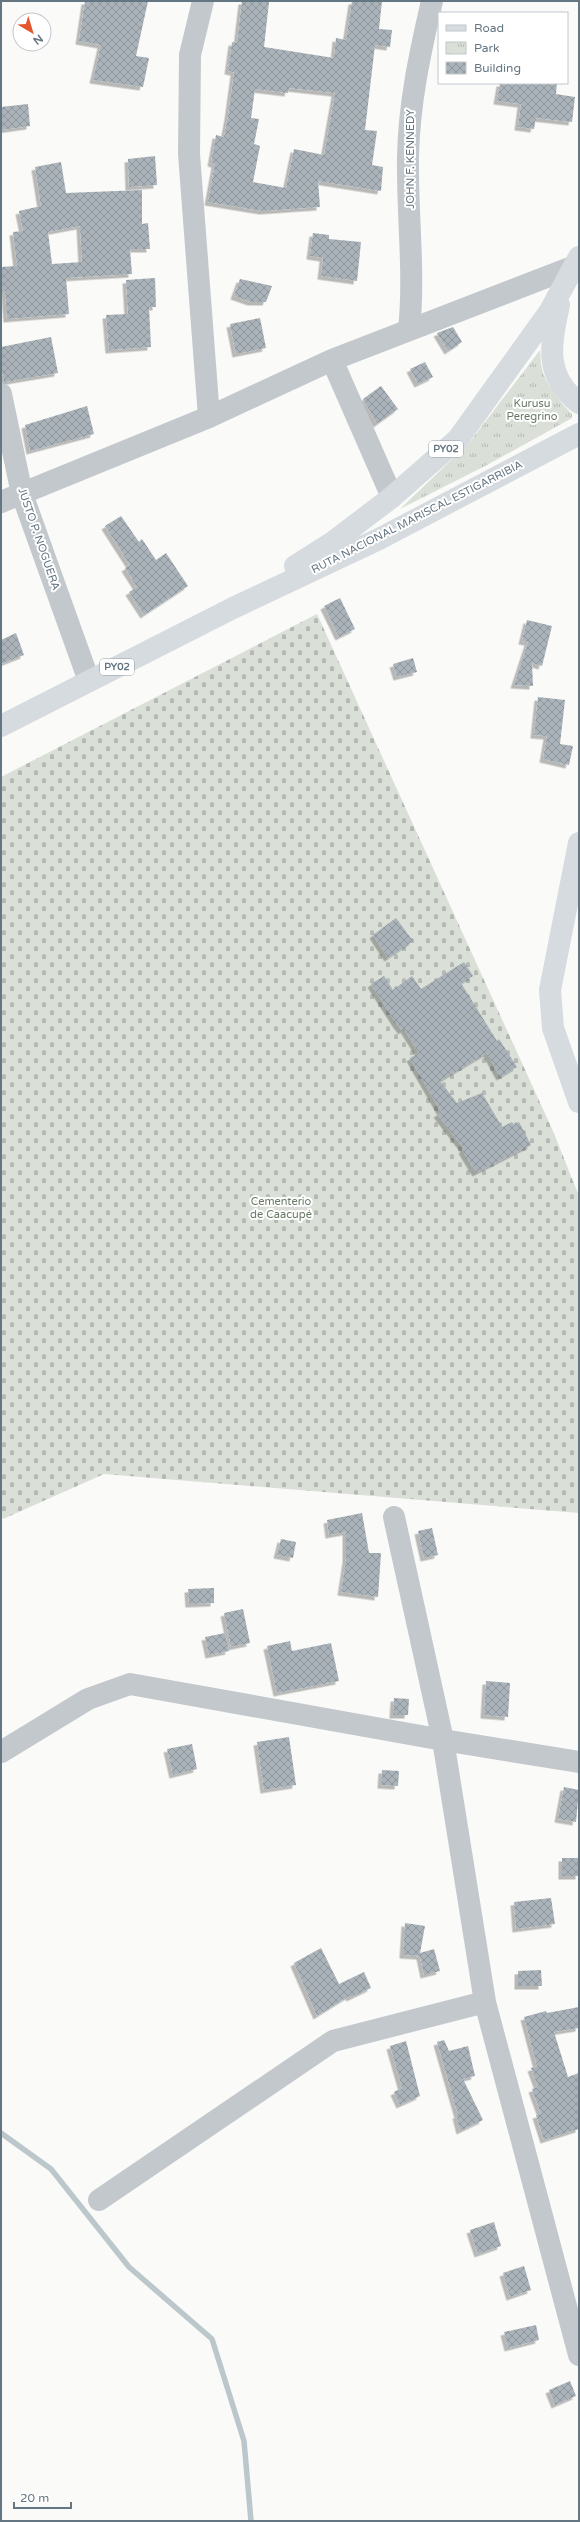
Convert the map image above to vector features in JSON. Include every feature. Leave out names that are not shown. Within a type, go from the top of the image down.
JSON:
[{"type":"main road","name":"RUTA NACIONAL MARISCAL ESTIGARRIBIA","points":[[233,608],[333,542],[392,497],[458,439],[542,324],[562,292],[577,261]]},
{"type":"main road","points":[[562,292],[551,354],[554,370],[561,384],[579,403]]},
{"type":"main road","name":"RUTA NACIONAL MARISCAL ESTIGARRIBIA","points":[[1,726],[233,608],[378,539],[579,434]]},
{"type":"main road","points":[[579,843],[550,990],[553,1028],[579,1102]]},
{"type":"street","points":[[203,1],[190,56],[189,147],[208,417]]},
{"type":"street","name":"JOHN F. KENNEDY","points":[[409,330],[412,295],[408,158],[410,106],[432,1]]},
{"type":"street","points":[[1,502],[208,417],[332,360],[577,261]]},
{"type":"street","points":[[332,360],[392,497]]},
{"type":"street","name":"JUSTO P. NOGUERA","points":[[1,394],[22,494],[89,681]]},
{"type":"street","points":[[394,1517],[443,1740],[484,2002],[575,2322],[579,2355]]},
{"type":"street","points":[[1,1752],[88,1699],[130,1684],[443,1740],[579,1762]]},
{"type":"street","points":[[99,2200],[333,2041],[484,2002]]},
{"type":"green space","name":"Kurusu Peregrino","points":[[540,350],[542,370],[548,384],[572,414],[572,418],[487,465],[400,509],[469,443]]},
{"type":"green space","name":"Cementerio de Caacupé","points":[[317,614],[553,1131],[579,1196],[579,1513],[104,1474],[3,1519],[1,1515],[1,777]]},
{"type":"building","points":[[85,1],[148,1],[136,56],[149,58],[143,87],[93,80],[101,45],[79,41]]},
{"type":"building","points":[[242,1],[269,2],[264,47],[334,58],[336,38],[346,40],[352,1],[382,1],[379,29],[392,30],[390,47],[375,45],[365,130],[377,131],[372,165],[383,167],[381,191],[318,181],[320,207],[263,211],[208,202],[215,164],[211,163],[216,135],[224,137],[228,116],[234,72],[228,71],[232,42],[237,43]],"holes":[[[289,88],[335,93],[324,155],[294,149],[286,188],[253,182],[260,146],[254,144],[259,119],[251,118],[255,89],[288,93]]]},
{"type":"building","points":[[500,84],[557,84],[556,94],[575,97],[572,122],[536,118],[534,129],[518,127],[521,104],[497,101]]},
{"type":"building","points":[[28,104],[30,126],[1,130],[1,107]]},
{"type":"building","points":[[155,156],[157,185],[129,187],[128,159]]},
{"type":"building","points":[[61,162],[66,193],[142,190],[142,224],[148,223],[150,249],[130,249],[132,274],[66,278],[69,314],[7,319],[5,291],[1,291],[1,267],[17,266],[13,232],[23,231],[19,211],[41,206],[35,167]],"holes":[[[80,226],[82,262],[52,264],[48,232]]]},
{"type":"building","points":[[313,233],[329,235],[329,239],[361,242],[357,281],[321,276],[323,258],[310,256]]},
{"type":"building","points":[[155,278],[156,307],[149,307],[151,347],[109,350],[106,315],[128,314],[126,280]]},
{"type":"building","points":[[240,279],[272,286],[266,302],[251,302],[234,296]]},
{"type":"building","points":[[260,318],[266,348],[236,354],[230,324]]},
{"type":"building","points":[[453,327],[462,342],[448,351],[437,333]]},
{"type":"building","points":[[51,337],[58,373],[4,382],[1,365],[1,347]]},
{"type":"building","points":[[425,362],[433,377],[418,384],[410,369]]},
{"type":"building","points":[[381,386],[398,409],[377,424],[363,399]]},
{"type":"building","points":[[87,406],[94,434],[30,451],[25,425]]},
{"type":"building","points":[[121,516],[139,542],[142,539],[156,560],[166,553],[188,586],[144,615],[129,592],[137,587],[125,568],[130,565],[105,526]]},
{"type":"building","points":[[340,598],[355,629],[339,637],[324,606]]},
{"type":"building","points":[[527,620],[552,626],[542,666],[532,663],[533,686],[514,685],[528,642],[522,641]]},
{"type":"building","points":[[16,633],[24,655],[1,664],[1,640]]},
{"type":"building","points":[[413,658],[417,672],[397,677],[393,664]]},
{"type":"building","points":[[538,697],[565,700],[560,744],[573,746],[569,765],[543,759],[547,736],[534,735]]},
{"type":"building","points":[[396,918],[413,941],[388,958],[373,935]]},
{"type":"building","points":[[464,962],[473,976],[461,983],[497,1041],[499,1039],[517,1067],[500,1077],[487,1053],[440,1081],[457,1103],[482,1093],[502,1127],[512,1122],[514,1125],[519,1122],[531,1145],[476,1173],[462,1150],[464,1149],[437,1114],[441,1112],[410,1058],[419,1053],[404,1029],[402,1031],[396,1023],[371,984],[384,976],[393,990],[412,976],[421,989]]},
{"type":"building","points":[[362,1513],[369,1553],[381,1553],[378,1597],[341,1592],[346,1559],[346,1532],[329,1535],[327,1520]]},
{"type":"building","points":[[432,1528],[438,1555],[424,1558],[418,1531]]},
{"type":"building","points":[[281,1539],[296,1542],[293,1558],[277,1555]]},
{"type":"building","points":[[214,1588],[214,1603],[189,1604],[188,1589]]},
{"type":"building","points":[[243,1609],[250,1643],[231,1647],[224,1613]]},
{"type":"building","points":[[225,1633],[229,1651],[209,1655],[205,1637]]},
{"type":"building","points":[[290,1641],[292,1651],[331,1643],[339,1681],[277,1693],[267,1646]]},
{"type":"building","points":[[486,1681],[510,1683],[508,1717],[484,1715]]},
{"type":"building","points":[[394,1698],[409,1699],[408,1715],[393,1715]]},
{"type":"building","points":[[289,1737],[296,1785],[264,1790],[257,1742]]},
{"type":"building","points":[[192,1744],[197,1769],[173,1775],[167,1749]]},
{"type":"building","points":[[382,1770],[399,1771],[398,1786],[381,1785]]},
{"type":"building","points":[[564,1787],[579,1790],[576,1822],[558,1819]]},
{"type":"building","points":[[562,1858],[579,1858],[579,1876],[562,1876]]},
{"type":"building","points":[[551,1898],[555,1924],[516,1929],[514,1902]]},
{"type":"building","points":[[405,1923],[425,1926],[420,1953],[434,1949],[440,1971],[424,1975],[420,1956],[403,1955]]},
{"type":"building","points":[[321,1948],[339,1984],[364,1972],[371,1988],[350,1998],[349,1996],[317,2016],[294,1963]]},
{"type":"building","points":[[541,1970],[542,1986],[518,1986],[518,1971]]},
{"type":"building","points":[[579,2007],[579,2028],[554,2032],[568,2077],[579,2073],[579,2129],[544,2140],[536,2115],[541,2114],[532,2089],[538,2087],[531,2068],[537,2066],[524,2017],[546,2011],[547,2013]]},
{"type":"building","points":[[444,2040],[449,2051],[468,2046],[475,2076],[463,2079],[483,2120],[460,2131],[456,2115],[458,2115],[437,2042]]},
{"type":"building","points":[[406,2041],[420,2096],[400,2105],[394,2092],[402,2088],[390,2046]]},
{"type":"building","points":[[494,2222],[501,2246],[478,2254],[470,2230]]},
{"type":"building","points":[[524,2266],[531,2290],[510,2297],[503,2273]]},
{"type":"building","points":[[536,2325],[539,2340],[508,2348],[504,2332]]},
{"type":"building","points":[[570,2381],[576,2396],[555,2405],[549,2390]]},
{"type":"waterway","points":[[1,2133],[51,2169],[129,2267],[212,2339],[244,2441],[251,2521]]}]
